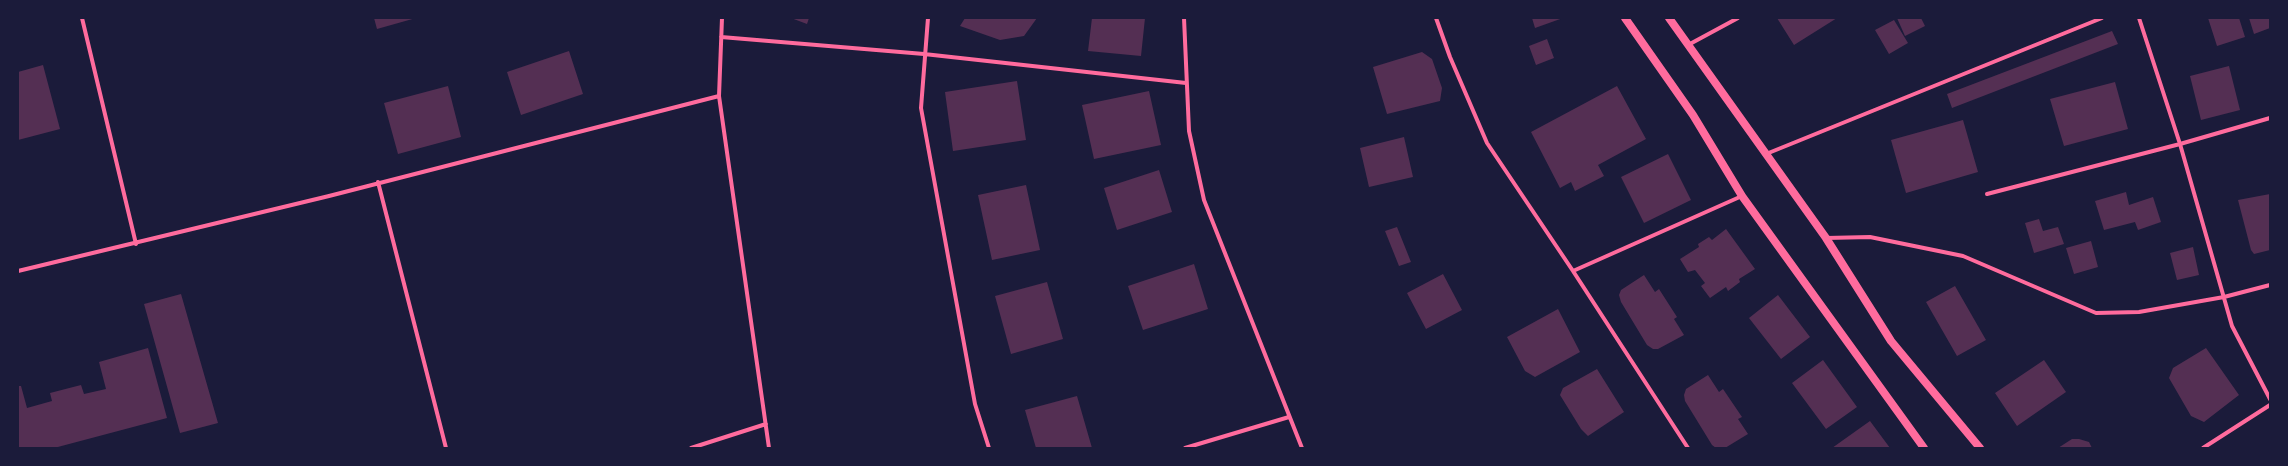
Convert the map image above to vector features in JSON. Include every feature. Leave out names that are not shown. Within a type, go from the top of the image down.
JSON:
[{"type":"main road","points":[[1625,18],[1693,115],[1742,196],[1924,448]]},
{"type":"main road","points":[[1669,18],[1826,238],[1891,342],[1980,448]]},
{"type":"street","points":[[82,18],[136,244]]},
{"type":"street","points":[[722,18],[718,96],[769,448]]},
{"type":"street","points":[[928,18],[921,108],[975,404],[989,448]]},
{"type":"street","points":[[1184,18],[1189,131],[1204,200],[1302,448]]},
{"type":"street","points":[[1436,18],[1450,58],[1486,143],[1573,271],[1688,448]]},
{"type":"street","points":[[1688,45],[1738,18]]},
{"type":"street","points":[[1766,154],[2102,18]]},
{"type":"street","points":[[2139,18],[2180,144],[2232,326],[2270,399]]},
{"type":"street","points":[[721,37],[924,54],[1186,83]]},
{"type":"street","points":[[18,271],[136,244],[718,96]]},
{"type":"street","points":[[1987,194],[2180,144],[2270,118]]},
{"type":"street","points":[[378,182],[446,448]]},
{"type":"street","points":[[1573,271],[1742,196]]},
{"type":"street","points":[[1826,238],[1870,237],[1963,256],[2096,313],[2139,312],[2224,297],[2270,286]]},
{"type":"street","points":[[2203,448],[2270,405]]},
{"type":"street","points":[[1185,448],[1289,417]]},
{"type":"street","points":[[691,448],[766,424]]},
{"type":"building","points":[[374,18],[416,18],[377,29]]},
{"type":"building","points":[[791,18],[809,18],[807,24]]},
{"type":"building","points":[[965,18],[1037,18],[1024,36],[1000,40],[960,26]]},
{"type":"building","points":[[1092,18],[1145,18],[1141,56],[1088,51]]},
{"type":"building","points":[[1532,18],[1563,18],[1535,28]]},
{"type":"building","points":[[1777,18],[1837,18],[1794,45]]},
{"type":"building","points":[[1897,18],[1921,18],[1925,26],[1905,36]]},
{"type":"building","points":[[2208,18],[2239,18],[2245,37],[2217,46]]},
{"type":"building","points":[[2249,18],[2270,18],[2270,28],[2254,34]]},
{"type":"building","points":[[1894,20],[1908,43],[1889,54],[1875,30]]},
{"type":"building","points":[[2112,31],[2118,44],[1952,108],[1947,94]]},
{"type":"building","points":[[1547,39],[1554,58],[1536,65],[1529,46]]},
{"type":"building","points":[[569,51],[583,94],[521,115],[507,72]]},
{"type":"building","points":[[1422,52],[1432,59],[1442,88],[1440,101],[1387,114],[1373,67]]},
{"type":"building","points":[[43,65],[60,129],[18,140],[18,72]]},
{"type":"building","points":[[2229,66],[2240,110],[2201,120],[2190,76]]},
{"type":"building","points":[[1017,81],[1026,140],[953,151],[945,92]]},
{"type":"building","points":[[2115,82],[2128,129],[2064,146],[2050,99]]},
{"type":"building","points":[[448,86],[461,137],[398,154],[384,103]]},
{"type":"building","points":[[1617,86],[1646,139],[1598,165],[1604,176],[1575,191],[1571,182],[1560,188],[1531,132]]},
{"type":"building","points":[[1149,91],[1161,145],[1094,159],[1082,105]]},
{"type":"building","points":[[1963,120],[1978,172],[1906,193],[1891,140]]},
{"type":"building","points":[[1404,137],[1413,177],[1369,187],[1360,148]]},
{"type":"building","points":[[1668,154],[1691,200],[1644,223],[1621,177]]},
{"type":"building","points":[[1159,170],[1172,212],[1117,230],[1104,188]]},
{"type":"building","points":[[1026,185],[1040,250],[992,260],[978,195]]},
{"type":"building","points":[[2126,192],[2129,205],[2153,197],[2161,222],[2138,230],[2135,222],[2104,230],[2095,201]]},
{"type":"building","points":[[2270,194],[2270,250],[2254,254],[2251,250],[2238,200]]},
{"type":"building","points":[[2039,219],[2043,231],[2058,227],[2064,244],[2034,253],[2025,223]]},
{"type":"building","points":[[1397,227],[1411,262],[1399,266],[1385,231]]},
{"type":"building","points":[[1726,229],[1755,269],[1739,279],[1740,282],[1728,291],[1726,287],[1710,298],[1701,286],[1705,283],[1695,270],[1688,272],[1680,259],[1699,247],[1698,244],[1709,237],[1712,240]]},
{"type":"building","points":[[2091,241],[2098,267],[2074,274],[2066,248]]},
{"type":"building","points":[[2193,247],[2199,275],[2177,280],[2170,253]]},
{"type":"building","points":[[1194,264],[1208,309],[1143,330],[1128,286]]},
{"type":"building","points":[[1443,274],[1462,310],[1426,329],[1407,293]]},
{"type":"building","points":[[1644,275],[1655,292],[1659,289],[1677,317],[1674,319],[1684,335],[1658,349],[1653,349],[1647,345],[1621,302],[1619,295],[1621,290]]},
{"type":"building","points":[[1047,282],[1063,339],[1011,354],[995,296]]},
{"type":"building","points":[[1955,286],[1986,340],[1957,356],[1926,302]]},
{"type":"building","points":[[181,294],[218,423],[180,433],[144,304]]},
{"type":"building","points":[[1778,295],[1810,337],[1781,359],[1749,318]]},
{"type":"building","points":[[1558,309],[1580,352],[1535,377],[1525,371],[1507,337]]},
{"type":"building","points":[[148,348],[167,418],[54,448],[18,448],[18,386],[21,386],[27,408],[52,401],[50,393],[81,385],[84,394],[106,389],[99,362]]},
{"type":"building","points":[[2206,348],[2239,395],[2204,422],[2191,416],[2169,378],[2173,368]]},
{"type":"building","points":[[1823,360],[1857,407],[1826,429],[1792,383]]},
{"type":"building","points":[[2044,360],[2066,392],[2017,426],[1995,393]]},
{"type":"building","points":[[1597,369],[1624,412],[1588,436],[1581,429],[1560,395],[1563,388]]},
{"type":"building","points":[[1708,375],[1719,392],[1723,389],[1742,417],[1738,419],[1748,434],[1725,448],[1716,448],[1712,445],[1685,401],[1684,395],[1686,389]]},
{"type":"building","points":[[1077,396],[1092,448],[1036,448],[1025,410]]},
{"type":"building","points":[[1870,421],[1890,448],[1832,448]]},
{"type":"building","points":[[2072,439],[2079,439],[2089,442],[2092,448],[2058,448]]}]
